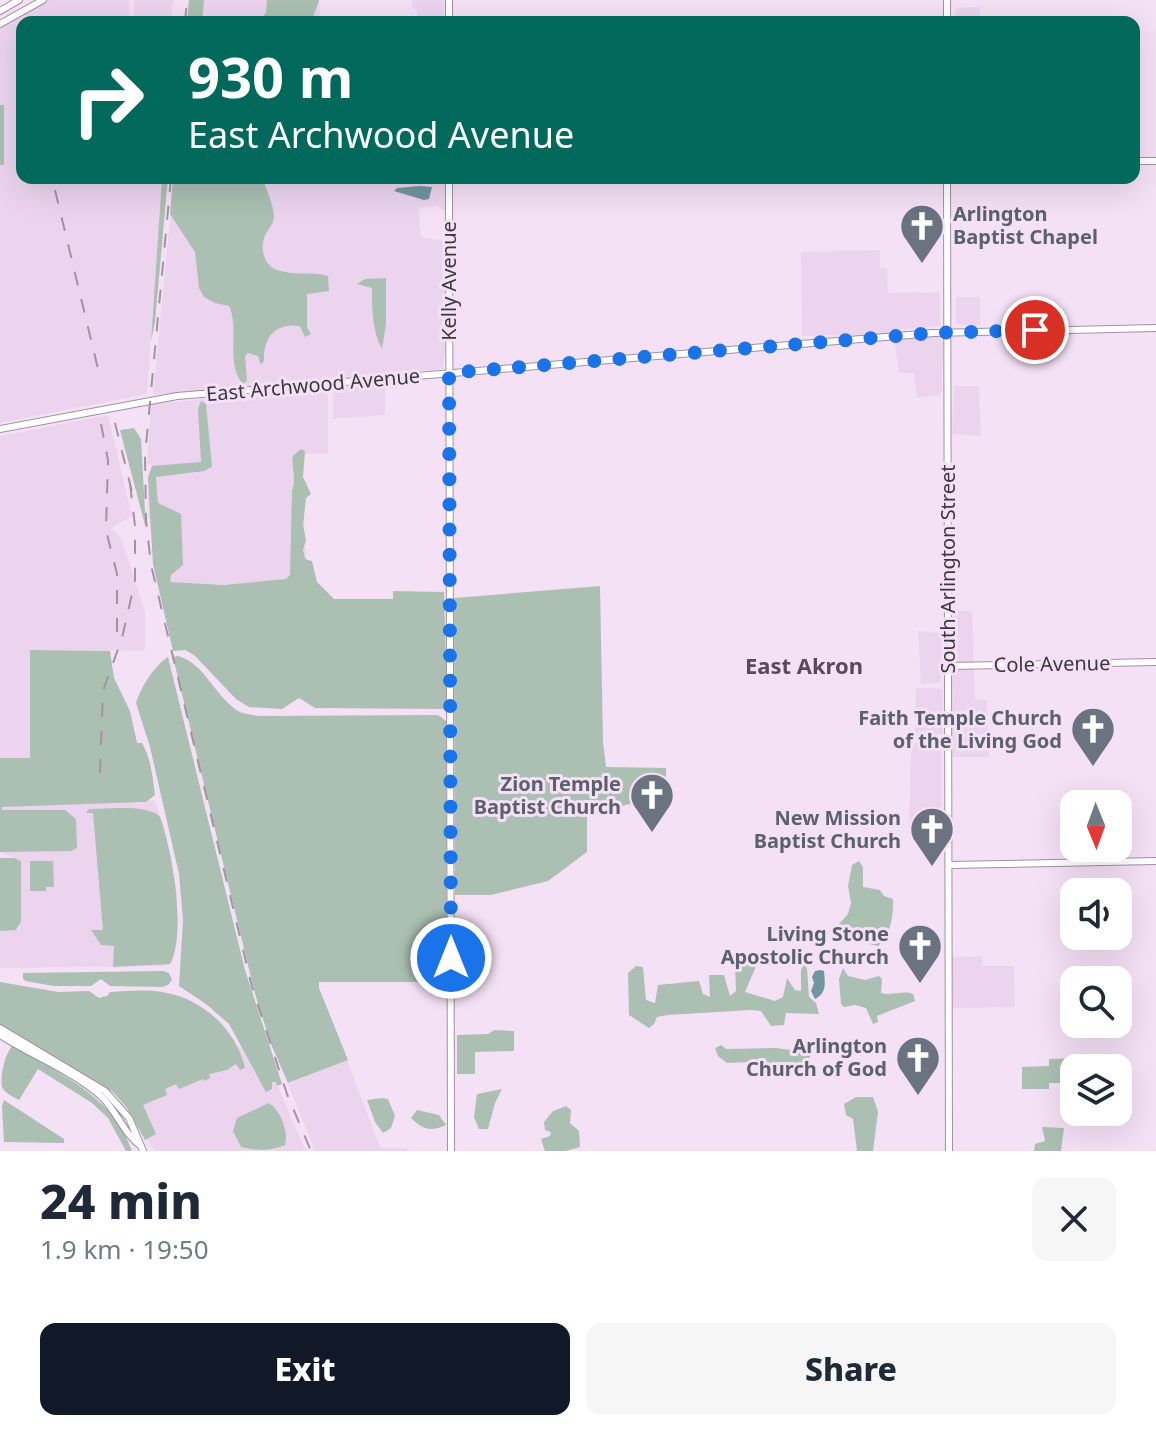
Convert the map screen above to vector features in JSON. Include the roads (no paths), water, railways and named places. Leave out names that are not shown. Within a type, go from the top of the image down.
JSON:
[{"type":"main road","points":[[0,11],[19,0]]},
{"type":"main road","points":[[0,24],[43,0]]},
{"type":"main road","name":"Kelly Avenue","points":[[449,184],[451,1151]]},
{"type":"main road","name":"South Arlington Street","points":[[947,184],[949,1151]]},
{"type":"main road","name":"East Archwood Avenue","points":[[0,429],[167,397],[947,332],[1156,328]]},
{"type":"main road","name":"Cole Avenue","points":[[948,666],[1156,662]]},
{"type":"main road","points":[[949,865],[1156,861]]},
{"type":"main road","points":[[0,1028],[105,1091],[129,1118],[142,1149]]},
{"type":"main road","points":[[0,1035],[93,1090],[113,1110],[142,1149]]},
{"type":"railway","points":[[186,16],[187,0]]},
{"type":"railway","points":[[170,184],[145,456],[146,520],[151,565],[252,987],[287,1094],[311,1151]]},
{"type":"railway","points":[[55,190],[99,373]]},
{"type":"railway","points":[[115,423],[132,492]]},
{"type":"railway","points":[[101,424],[108,460],[106,530],[117,574],[117,634]]},
{"type":"railway","points":[[100,773],[103,691],[122,638],[135,581],[135,526],[130,484]]},
{"type":"place","name":"Arlington Baptist Chapel","points":[[922,265]]},
{"type":"place","name":"Faith Temple Church of the Living God","points":[[1093,768]]},
{"type":"place","name":"Zion Temple Baptist Church","points":[[652,834]]},
{"type":"place","name":"New Mission Baptist Church","points":[[932,868]]},
{"type":"place","name":"Living Stone Apostolic Church","points":[[920,985]]},
{"type":"place","name":"Arlington Church of God","points":[[918,1097]]},
{"type":"district","name":"East Akron","points":[[804,666]]}]
